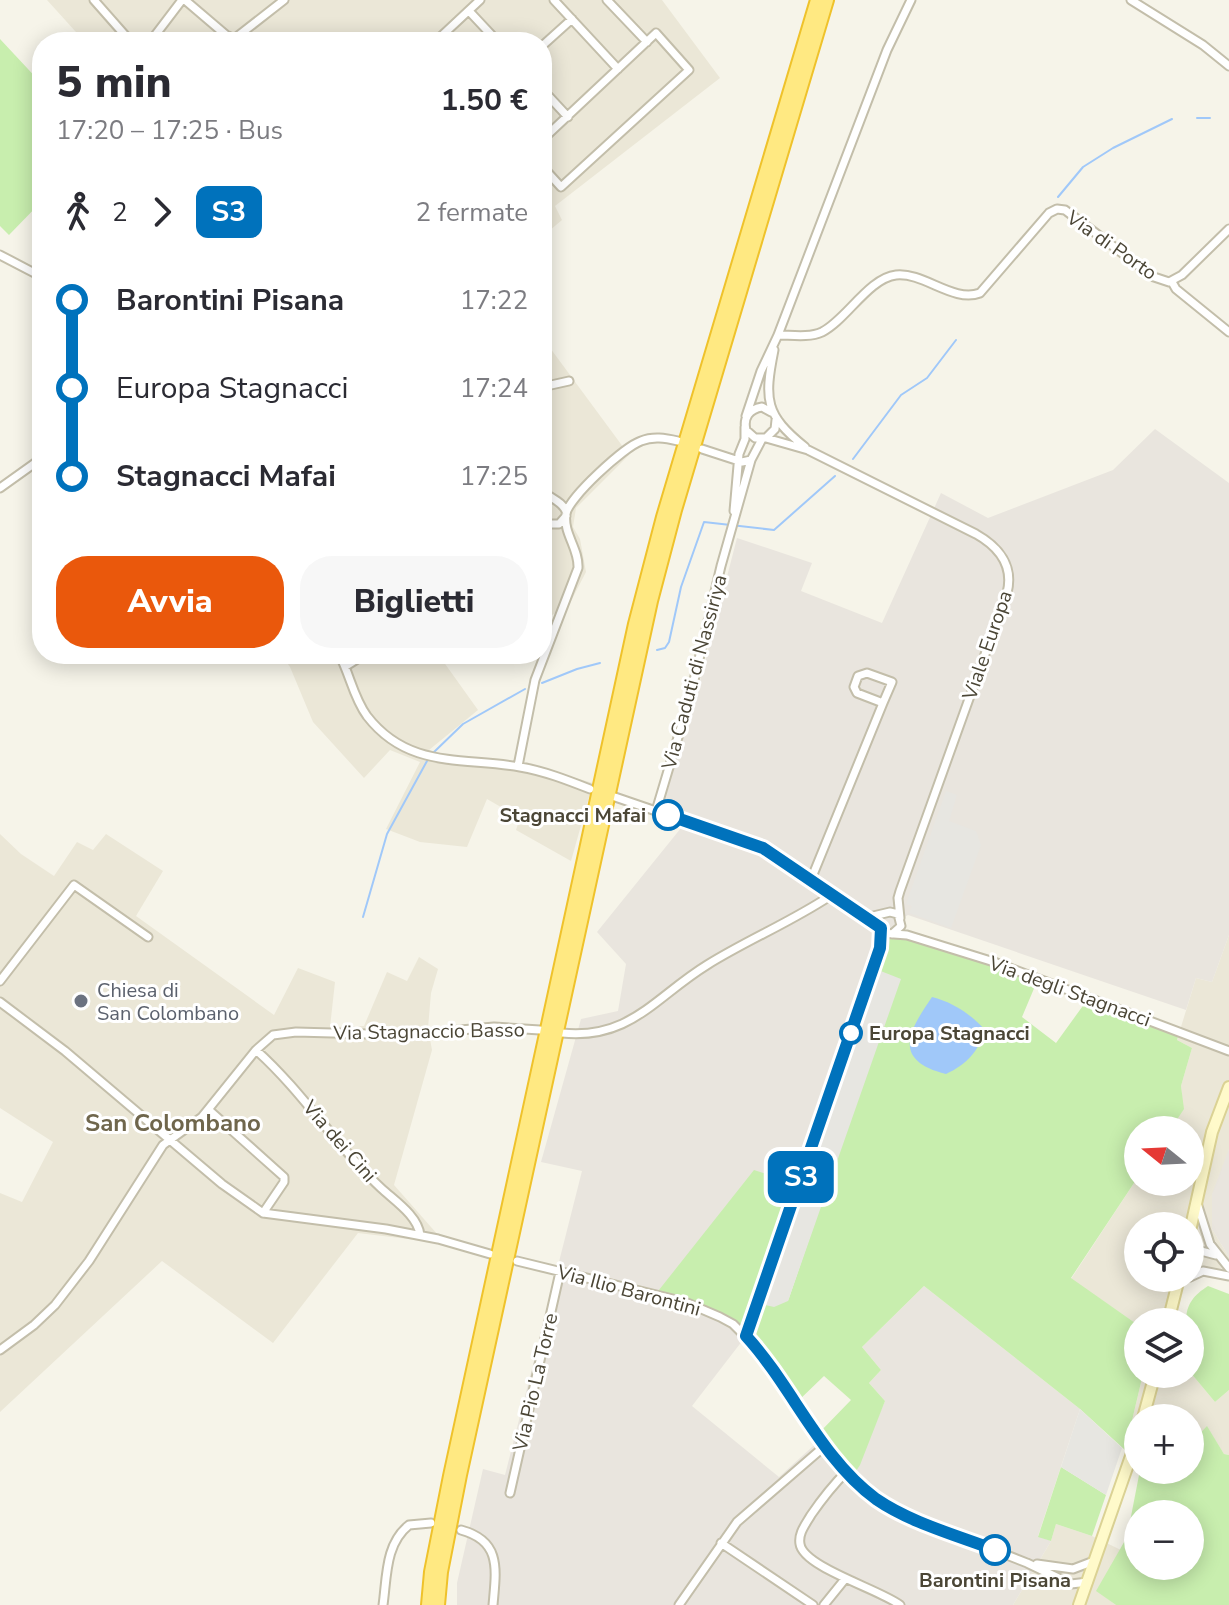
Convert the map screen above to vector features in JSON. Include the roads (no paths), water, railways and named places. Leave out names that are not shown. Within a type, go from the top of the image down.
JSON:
[{"type":"highway","points":[[428,1605],[431,1572],[450,1476],[635,624],[671,487],[817,0]]},
{"type":"highway","points":[[438,1605],[441,1572],[460,1475],[647,615],[675,510],[827,0]]},
{"type":"main road","points":[[1194,1212],[1212,1132],[1229,1087]]},
{"type":"main road","points":[[1080,1603],[1124,1477]]},
{"type":"street","points":[[94,0],[122,32]]},
{"type":"street","points":[[158,32],[184,0],[222,32]]},
{"type":"street","points":[[249,32],[284,0]]},
{"type":"street","points":[[446,32],[480,0]]},
{"type":"street","points":[[554,0],[618,69]]},
{"type":"street","points":[[607,0],[647,42]]},
{"type":"street","points":[[738,461],[745,439],[746,416],[761,371],[777,338],[887,50],[911,0]]},
{"type":"street","points":[[1131,0],[1203,45],[1229,66]]},
{"type":"street","points":[[469,11],[489,32]]},
{"type":"street","points":[[552,37],[572,19]]},
{"type":"street","points":[[552,131],[656,33],[689,70],[561,187],[552,177]]},
{"type":"street","points":[[552,100],[568,117]]},
{"type":"street","name":"Via di Porto","points":[[777,338],[823,331],[876,285],[893,275],[914,278],[965,295],[977,295],[1049,213],[1057,209],[1065,210],[1154,277],[1172,282],[1176,289],[1229,332]]},
{"type":"street","name":"Via di Porto","points":[[1172,282],[1229,229]]},
{"type":"street","points":[[0,255],[32,272]]},
{"type":"street","points":[[702,449],[738,461],[751,460],[764,438],[773,433],[776,420],[771,412],[769,376],[777,338]]},
{"type":"street","points":[[552,385],[569,381]]},
{"type":"street","points":[[746,416],[758,408],[771,412]]},
{"type":"street","name":"Viale Europa","points":[[776,420],[808,450]]},
{"type":"street","points":[[745,427],[750,435],[764,438]]},
{"type":"street","points":[[552,524],[560,523],[571,501],[635,443],[658,437],[678,441]]},
{"type":"street","name":"Viale Europa","points":[[764,438],[808,450],[988,540],[1002,554],[1008,575],[1007,593],[898,898],[901,920]]},
{"type":"street","points":[[719,455],[740,450]]},
{"type":"street","name":"Via Caduti di Nassiriya","points":[[656,811],[690,697],[721,566],[751,460]]},
{"type":"street","name":"Via Caduti di Nassiriya","points":[[731,532],[738,461]]},
{"type":"street","points":[[0,488],[32,465]]},
{"type":"street","points":[[552,498],[566,513],[568,535],[577,552],[577,571],[552,636]]},
{"type":"street","points":[[552,505],[571,501]]},
{"type":"street","points":[[552,526],[568,535]]},
{"type":"street","points":[[349,664],[346,666],[365,713],[383,732],[415,753],[439,760],[518,766],[590,789]]},
{"type":"street","points":[[518,766],[535,680],[541,664]]},
{"type":"street","points":[[810,882],[892,682],[867,673],[858,676],[854,687],[857,693],[883,703]]},
{"type":"street","name":"Via degli Stagnacci","points":[[615,797],[758,846],[881,927],[887,934],[910,936],[1003,965],[1229,1051]]},
{"type":"street","points":[[0,981],[74,885],[148,937]]},
{"type":"street","points":[[562,1033],[589,1035],[629,1022],[706,966],[830,896]]},
{"type":"street","name":"Viale Europa","points":[[885,914],[898,898]]},
{"type":"street","points":[[866,917],[895,913],[910,936]]},
{"type":"street","points":[[746,1336],[880,948],[880,920],[885,914]]},
{"type":"street","points":[[880,948],[900,929],[901,920]]},
{"type":"street","points":[[1,1006],[170,1137],[222,1184],[263,1213],[286,1218],[352,1223],[420,1235],[490,1254]]},
{"type":"street","name":"Via Stagnaccio Basso","points":[[0,1350],[55,1305],[89,1261],[158,1150],[170,1137],[209,1110],[264,1040],[281,1032],[405,1035],[494,1027],[540,1030]]},
{"type":"street","name":"Via dei Cini","points":[[256,1050],[285,1076],[360,1168],[416,1222],[420,1235]]},
{"type":"street","points":[[209,1110],[284,1177],[284,1182],[263,1213]]},
{"type":"street","points":[[1196,1201],[1207,1237],[1216,1255],[1229,1268]]},
{"type":"street","points":[[1204,1252],[1216,1255]]},
{"type":"street","name":"Via Ilio Barontini","points":[[517,1261],[692,1304],[720,1317],[746,1336],[826,1445],[847,1471],[876,1498],[893,1509],[1071,1584]]},
{"type":"street","points":[[1204,1271],[1229,1276]]},
{"type":"street","name":"Via Pio La Torre","points":[[510,1493],[560,1272]]},
{"type":"street","points":[[679,1605],[737,1522],[826,1445]]},
{"type":"street","points":[[847,1471],[833,1484],[799,1540],[805,1554],[845,1579],[888,1596],[900,1605]]},
{"type":"street","points":[[383,1605],[389,1556],[396,1537],[409,1525],[431,1523]]},
{"type":"street","points":[[461,1530],[480,1538],[492,1551],[495,1572],[493,1605]]},
{"type":"street","points":[[721,1543],[813,1605]]},
{"type":"street","name":"Via Ilio Barontini","points":[[1027,1563],[1073,1569],[1096,1560]]},
{"type":"street","points":[[1073,1569],[1088,1582]]},
{"type":"street","points":[[824,1605],[845,1579]]},
{"type":"street","points":[[1080,1603],[1071,1584],[1088,1582]]},
{"type":"water","points":[[932,997],[961,1009],[985,1030],[971,1056],[946,1074],[918,1061],[910,1043],[916,1022]]},
{"type":"waterway","points":[[1197,118],[1210,118]]},
{"type":"waterway","points":[[1058,197],[1083,167],[1113,148],[1172,119]]},
{"type":"waterway","points":[[853,459],[901,395],[927,378],[956,340]]},
{"type":"waterway","points":[[657,650],[665,648],[669,642],[681,587],[704,522],[774,530],[835,476]]},
{"type":"waterway","points":[[542,683],[600,663]]},
{"type":"waterway","points":[[433,753],[463,724],[525,689]]},
{"type":"waterway","points":[[363,917],[387,834],[427,761]]},
{"type":"place","name":"Stagnacci Mafai","points":[[668,815]]},
{"type":"place","name":"Chiesa di San Colombano","points":[[81,1001]]},
{"type":"place","name":"Europa Stagnacci","points":[[851,1033]]},
{"type":"place","name":"Barontini Pisana","points":[[995,1550]]},
{"type":"district","name":"San Colombano","points":[[173,1123]]}]
